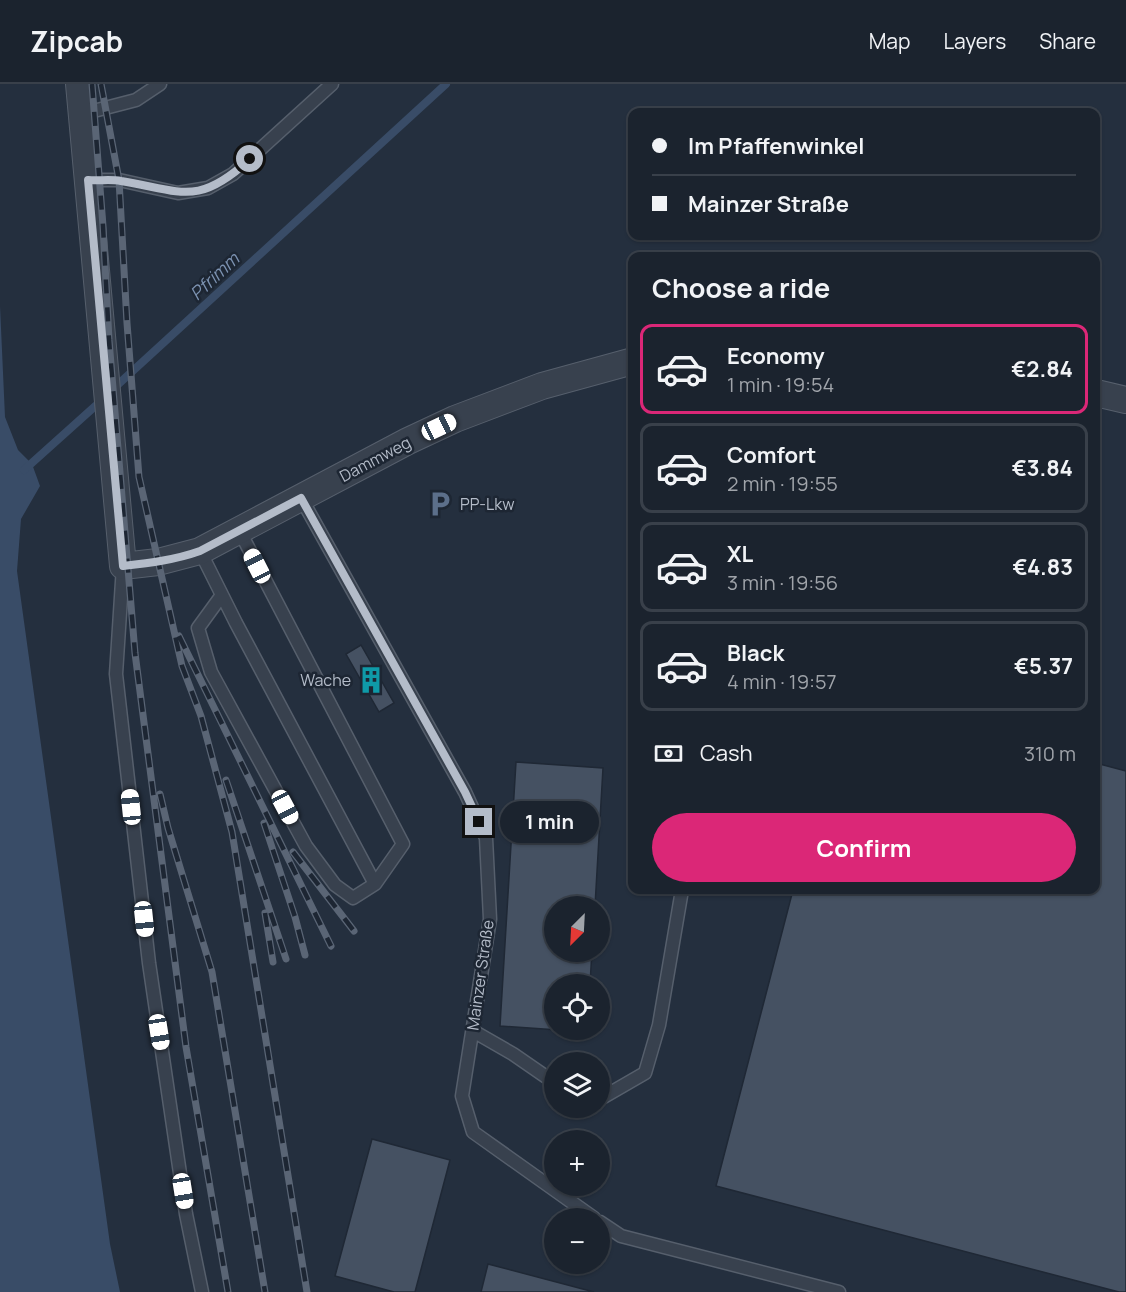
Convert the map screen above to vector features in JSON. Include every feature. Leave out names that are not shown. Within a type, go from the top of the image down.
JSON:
[{"type":"street","points":[[79,84],[123,566]]},
{"type":"street","name":"Dammweg","points":[[123,566],[184,557],[200,551],[408,441],[455,419],[542,386],[628,362]]},
{"type":"street","points":[[1100,394],[1126,400]]},
{"type":"lane","points":[[82,114],[136,100],[160,84]]},
{"type":"lane","points":[[88,180],[118,180],[178,193],[208,188],[234,174],[332,84]]},
{"type":"lane","name":"Mainzer Straße","points":[[301,498],[465,792],[486,838],[490,919],[462,1096],[473,1132],[580,1208]]},
{"type":"lane","points":[[222,594],[198,628],[211,672],[306,846],[335,885],[353,898],[375,884],[403,844],[239,530]]},
{"type":"lane","points":[[200,551],[375,884]]},
{"type":"lane","points":[[123,566],[118,685],[149,963],[186,1214],[202,1292]]},
{"type":"lane","points":[[610,1092],[645,1073],[659,1025],[681,894]]},
{"type":"lane","points":[[473,1031],[544,1076]]},
{"type":"lane","points":[[610,1229],[621,1236],[839,1292]]},
{"type":"water","points":[[0,306],[5,417],[18,450],[32,464],[40,486],[21,519],[17,571],[110,1244],[120,1292],[0,1292]]},
{"type":"building","name":"Wache","points":[[361,645],[394,703],[379,712],[346,654]]},
{"type":"building","points":[[516,762],[603,768],[596,896],[544,896],[544,962],[591,962],[591,974],[544,974],[544,1029],[500,1026]]},
{"type":"building","points":[[1100,764],[1126,771],[1126,1292],[716,1186],[792,894],[1100,894]]},
{"type":"building","points":[[372,1139],[450,1160],[415,1292],[394,1292],[335,1276]]},
{"type":"building","points":[[488,1264],[594,1292],[481,1292]]},
{"type":"waterway","name":"Pfrimm","points":[[113,389],[446,84]]},
{"type":"waterway","name":"Pfrimm","points":[[24,470],[102,400]]},
{"type":"railway","points":[[92,84],[109,340],[135,653],[186,1047],[228,1292]]},
{"type":"railway","points":[[101,84],[119,180],[139,477],[182,666],[201,716],[232,832],[307,1292]]},
{"type":"railway","points":[[179,636],[331,946]]},
{"type":"railway","points":[[226,780],[286,959]]},
{"type":"railway","points":[[160,794],[168,828],[212,972],[265,1292]]},
{"type":"railway","points":[[264,823],[305,955]]},
{"type":"railway","points":[[293,852],[354,931]]},
{"type":"railway","points":[[265,913],[273,962]]},
{"type":"place","name":"PP-Lkw","points":[[440,504]]},
{"type":"place","name":"Wache","points":[[371,680]]},
{"type":"route","points":[[250,159],[234,174],[208,188],[191,193],[178,193],[118,180],[88,180],[123,566],[184,557],[200,551],[301,498],[465,792],[479,822]]}]
